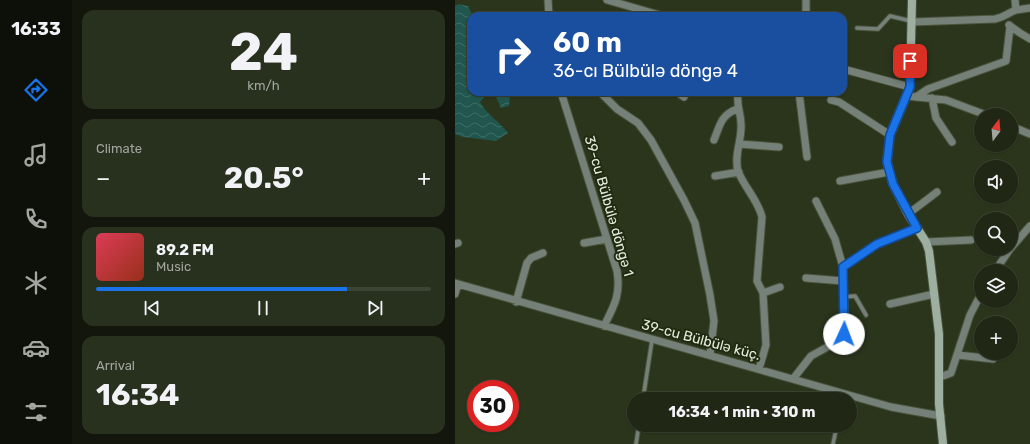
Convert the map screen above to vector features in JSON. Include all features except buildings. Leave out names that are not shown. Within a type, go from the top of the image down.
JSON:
[{"type":"street","points":[[548,0],[549,12]]},
{"type":"street","points":[[607,0],[634,4],[648,12]]},
{"type":"street","points":[[805,0],[806,12]]},
{"type":"street","points":[[912,0],[910,87],[890,135],[887,162],[889,172],[908,214],[927,242],[929,251],[939,334],[943,444]]},
{"type":"street","points":[[1015,0],[1016,10]]},
{"type":"street","points":[[1005,18],[1009,12],[1030,8]]},
{"type":"street","points":[[912,22],[1005,18]]},
{"type":"street","points":[[1005,18],[1010,27],[1030,39]]},
{"type":"street","points":[[916,97],[928,89],[1006,61],[1010,27]]},
{"type":"street","points":[[847,70],[910,87]]},
{"type":"street","name":"39-cu Bülbülə döngə 1","points":[[562,96],[607,239],[619,286],[617,299],[603,326]]},
{"type":"street","points":[[604,96],[617,109],[638,123],[651,140],[685,200],[695,223],[714,322],[709,355]]},
{"type":"street","points":[[738,96],[737,108],[741,118],[741,128],[737,165],[739,172],[760,209],[762,217],[757,281],[763,293],[766,345],[759,369]]},
{"type":"street","points":[[799,96],[807,157]]},
{"type":"street","points":[[907,96],[932,98],[957,103],[974,110]]},
{"type":"street","points":[[932,98],[936,118],[952,142]]},
{"type":"street","points":[[831,100],[839,102],[890,135]]},
{"type":"street","points":[[714,140],[722,120],[728,112],[737,108]]},
{"type":"street","points":[[1018,129],[1030,134]]},
{"type":"street","points":[[739,144],[779,147]]},
{"type":"street","points":[[715,176],[739,172]]},
{"type":"street","points":[[840,181],[889,172]]},
{"type":"street","points":[[908,214],[937,192]]},
{"type":"street","points":[[793,379],[811,356],[842,339],[845,323],[843,267],[835,239],[817,201]]},
{"type":"street","points":[[1018,239],[1030,226]]},
{"type":"street","points":[[843,267],[877,244],[917,228]]},
{"type":"street","points":[[584,243],[607,239]]},
{"type":"street","points":[[927,242],[971,240]]},
{"type":"street","points":[[516,302],[527,263],[531,258],[543,253]]},
{"type":"street","points":[[806,278],[843,281]]},
{"type":"street","points":[[455,294],[456,284]]},
{"type":"street","name":"39-cu Bülbülə küç.","points":[[456,284],[759,369],[831,392]]},
{"type":"street","points":[[763,293],[779,287]]},
{"type":"street","points":[[890,304],[934,294]]},
{"type":"street","points":[[940,377],[951,373],[970,315],[974,307]]},
{"type":"street","points":[[958,355],[974,357]]},
{"type":"street","name":"39-cu Bülbülə küç.","points":[[857,399],[941,416]]},
{"type":"lane","points":[[857,28],[878,29],[889,16],[912,22]]},
{"type":"lane","points":[[844,297],[855,296],[866,315]]},
{"type":"lane","points":[[644,392],[652,340]]},
{"type":"lane","points":[[636,444],[638,432]]},
{"type":"lane","points":[[833,444],[836,432]]},
{"type":"water","points":[[459,4],[468,6],[471,12],[467,12],[467,96],[485,96],[480,102],[486,111],[508,133],[496,141],[463,137],[455,134],[455,6]]},
{"type":"water","points":[[495,96],[510,96],[509,106],[501,108]]},
{"type":"route","points":[[844,334],[843,267],[877,244],[917,228],[893,184],[887,162],[890,135],[904,105],[910,87],[910,61]]}]
